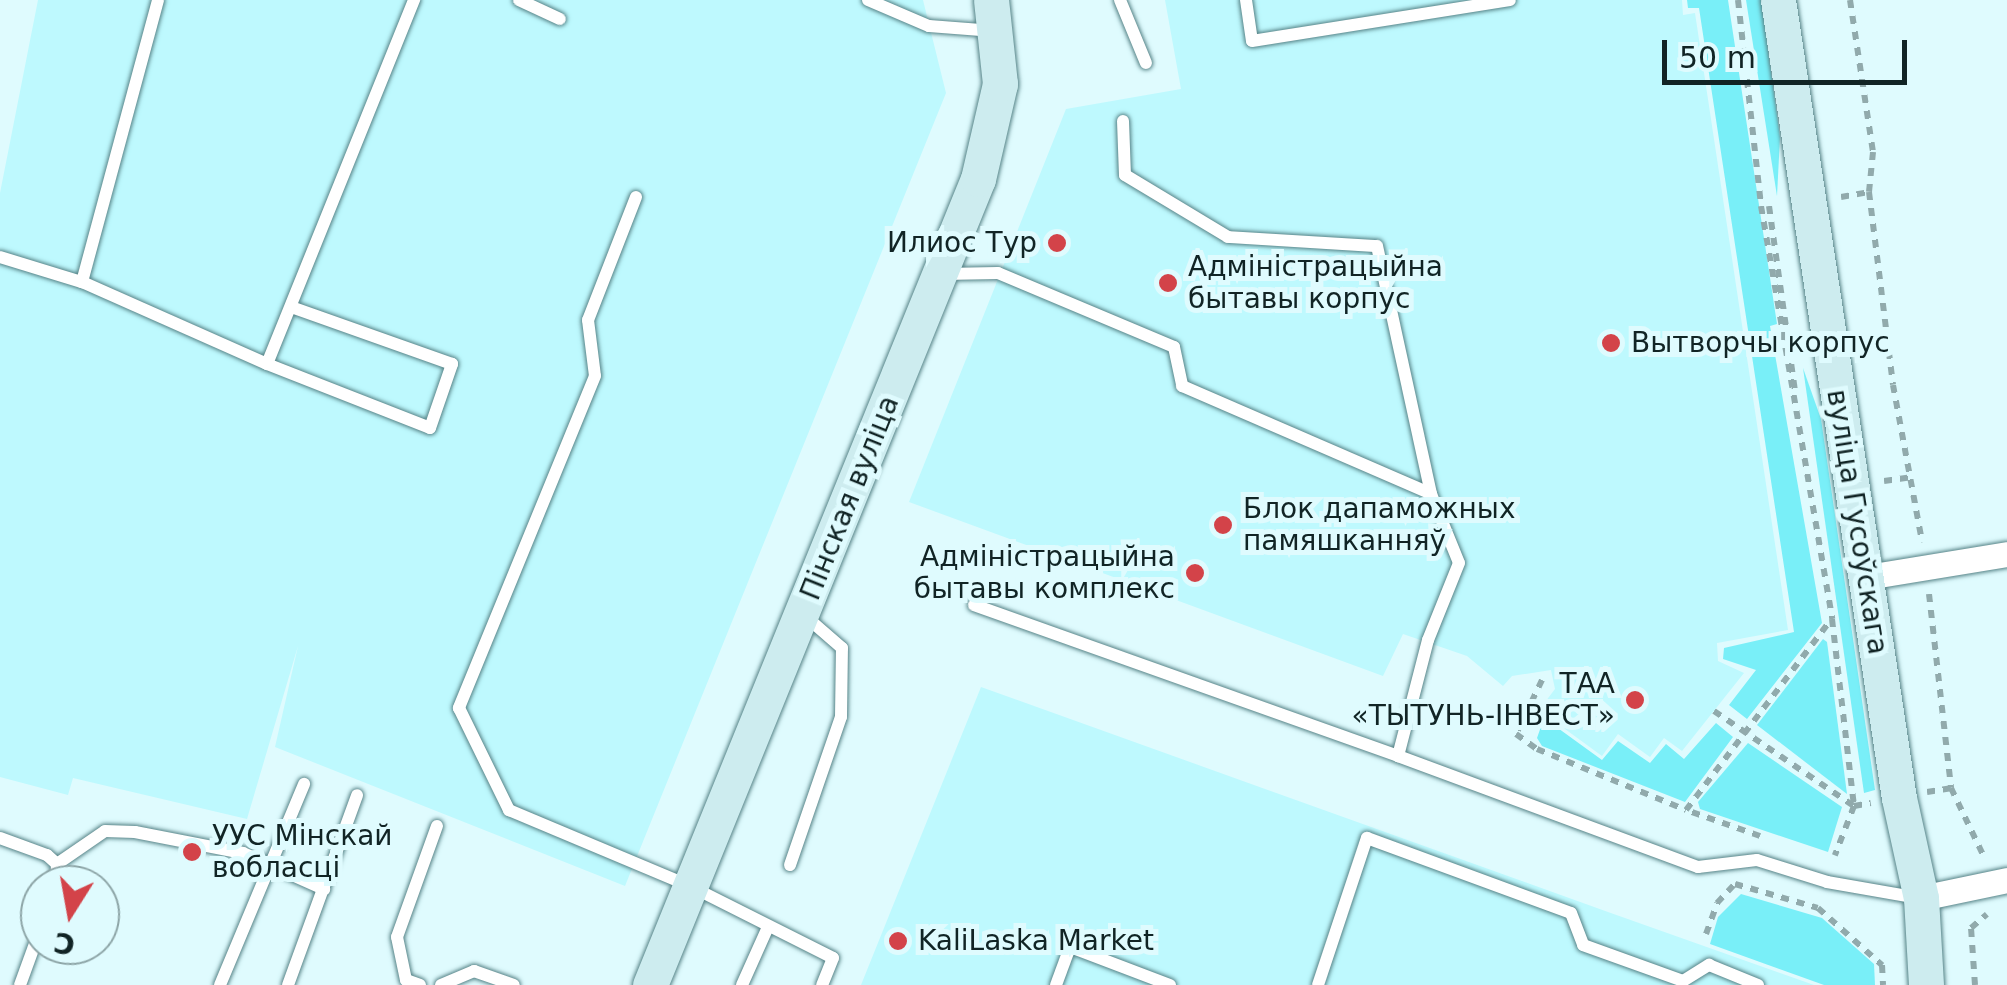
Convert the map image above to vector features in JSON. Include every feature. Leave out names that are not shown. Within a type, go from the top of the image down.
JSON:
[{"type":"street","name":"вуліца Гусоўскага","points":[[1778,0],[1867,577],[1922,898],[1926,985]]},
{"type":"street","name":"Пінская вуліца","points":[[650,985],[942,274],[992,134],[1000,84],[994,16]]},
{"type":"street","points":[[1867,577],[2007,554]]},
{"type":"street","points":[[1922,898],[1998,881]]},
{"type":"lane","points":[[82,282],[158,0]]},
{"type":"lane","points":[[268,364],[414,0]]},
{"type":"lane","points":[[519,0],[560,19]]},
{"type":"lane","points":[[868,0],[929,26],[994,16]]},
{"type":"lane","points":[[1120,0],[1146,63]]},
{"type":"lane","points":[[1246,0],[1252,41],[1504,0]]},
{"type":"lane","points":[[1123,121],[1125,176],[1228,237],[1377,246],[1432,494],[1458,563],[1428,640],[1398,756]]},
{"type":"lane","points":[[636,197],[588,320],[595,376],[459,708],[508,810],[690,886],[833,958],[822,985]]},
{"type":"lane","points":[[0,256],[82,282],[268,364],[430,428],[452,364],[291,307]]},
{"type":"lane","points":[[942,274],[998,273],[1174,348],[1182,386],[1432,494]]},
{"type":"lane","points":[[974,604],[1698,868],[1757,860],[1827,882],[1922,898]]},
{"type":"lane","points":[[790,865],[841,717],[842,648],[802,614]]},
{"type":"lane","points":[[220,985],[304,784]]},
{"type":"lane","points":[[288,985],[358,795]]},
{"type":"lane","points":[[420,985],[406,980],[398,937],[437,826]]},
{"type":"lane","points":[[0,838],[57,864],[105,832],[243,853],[324,889]]},
{"type":"lane","points":[[1318,985],[1367,838],[1571,913],[1583,944],[1682,981],[1710,965],[1758,985]]},
{"type":"lane","points":[[742,985],[768,927]]},
{"type":"lane","points":[[1056,985],[1070,947],[1170,985]]},
{"type":"lane","points":[[441,985],[474,970],[504,983]]},
{"type":"path","points":[[1738,0],[1761,206],[1832,619],[1854,806],[1834,858],[1815,855]]},
{"type":"path","points":[[1850,0],[1874,152],[1869,192],[1894,385],[1926,567],[1950,788],[1982,843],[1998,881],[1996,906],[1971,928],[1975,985]]},
{"type":"path","points":[[1769,206],[1795,397]]},
{"type":"path","points":[[1686,810],[1832,619]]},
{"type":"path","points":[[1542,680],[1516,734],[1537,749],[1686,810],[1778,842]]},
{"type":"path","points":[[1714,711],[1854,806]]},
{"type":"path","points":[[1706,934],[1717,903],[1735,884],[1818,908],[1882,965],[1883,985]]},
{"type":"shaded area","points":[[38,0],[923,0],[946,93],[625,886],[275,747],[298,646],[247,819],[73,778],[68,795],[0,777],[0,193]]},
{"type":"shaded area","points":[[1165,0],[1682,0],[1683,15],[1695,13],[1788,630],[1717,643],[1718,661],[1744,673],[1682,751],[1664,738],[1650,757],[1618,734],[1602,756],[1539,710],[1555,689],[1551,670],[1512,676],[1503,686],[1467,656],[1403,634],[1383,676],[909,502],[1066,109],[1181,89]]},
{"type":"shaded area","points":[[1687,0],[1728,0],[1777,324],[1770,326],[1822,623],[1747,719],[1729,705],[1756,670],[1723,659],[1724,648],[1794,632],[1699,8],[1688,8]]},
{"type":"shaded area","points":[[1746,0],[1761,0],[1780,137],[1777,196]]},
{"type":"shaded area","points":[[1803,368],[1821,419],[1875,790],[1864,793]]},
{"type":"shaded area","points":[[1823,639],[1827,642],[1847,794],[1757,725]]},
{"type":"shaded area","points":[[981,687],[1608,912],[1814,985],[861,985]]},
{"type":"shaded area","points":[[1544,718],[1602,760],[1618,741],[1650,763],[1666,744],[1684,759],[1716,723],[1733,737],[1685,802],[1542,746],[1537,738]]},
{"type":"shaded area","points":[[1748,743],[1842,807],[1828,852],[1700,809],[1698,802]]},
{"type":"shaded area","points":[[1741,894],[1822,918],[1874,964],[1875,985],[1824,985],[1710,944],[1718,917]]},
{"type":"place","name":"Илиос Тур","points":[[1057,243]]},
{"type":"place","name":"Адміністрацыйна бытавы корпус","points":[[1168,283]]},
{"type":"place","name":"Вытворчы корпус","points":[[1611,343]]},
{"type":"place","name":"Блок дапаможных памяшканняў","points":[[1223,525]]},
{"type":"place","name":"Адміністрацыйна бытавы комплекс","points":[[1195,573]]},
{"type":"place","name":"ТАА «ТЫТУНЬ-IНВЕСТ»","points":[[1635,700]]},
{"type":"place","name":"УУС Мінскай вобласці","points":[[192,852]]},
{"type":"place","name":"KaliLaska Market","points":[[898,941]]}]
